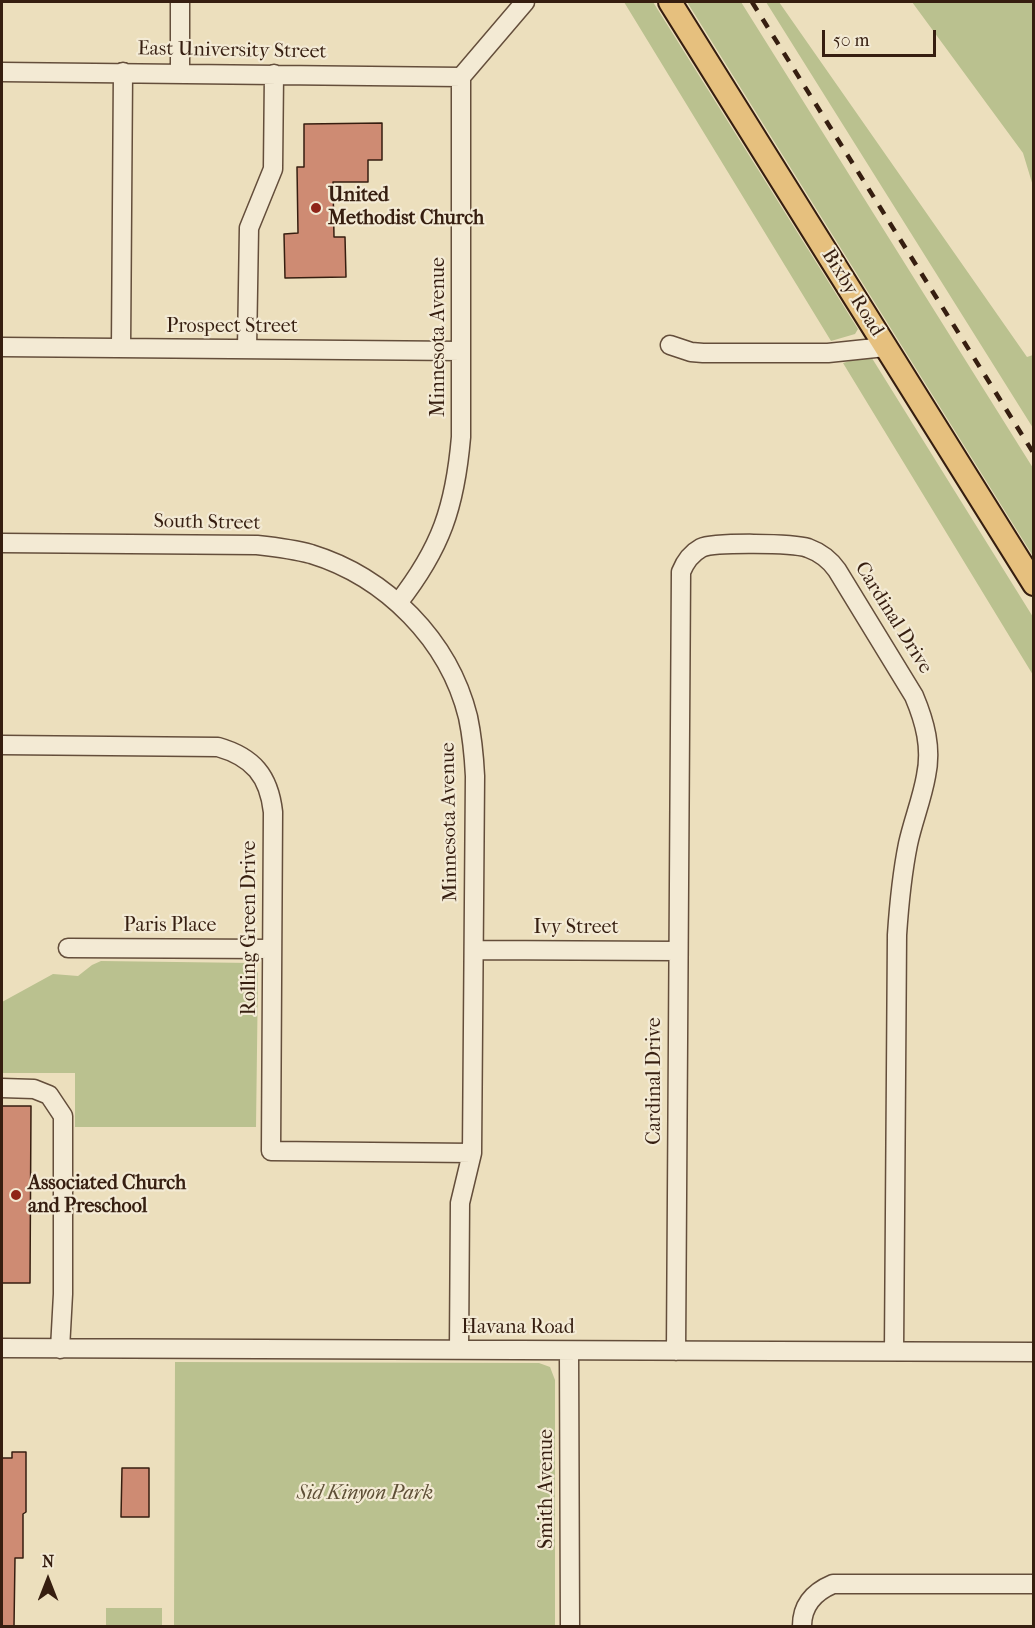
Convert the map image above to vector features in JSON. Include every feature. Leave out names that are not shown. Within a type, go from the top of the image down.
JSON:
[{"type":"main road","name":"Bixby Road","points":[[670,2],[1034,584]]},
{"type":"street","points":[[180,2],[180,73]]},
{"type":"street","points":[[461,77],[525,2]]},
{"type":"street","name":"East University Street","points":[[2,72],[461,77]]},
{"type":"street","points":[[121,348],[123,72]]},
{"type":"street","points":[[247,349],[249,228],[273,168],[274,74]]},
{"type":"street","name":"Minnesota Avenue","points":[[459,1350],[460,1203],[472,1153],[476,776],[467,714],[457,685],[443,657],[430,638],[398,603],[428,561],[443,530],[458,472],[461,437],[461,77]]},
{"type":"street","points":[[670,345],[703,354],[828,354],[885,347]]},
{"type":"street","name":"Prospect Street","points":[[2,347],[461,351]]},
{"type":"street","name":"South Street","points":[[2,543],[280,547],[310,554],[340,565],[367,580],[398,603]]},
{"type":"street","name":"Cardinal Drive","points":[[676,1351],[681,572],[685,562],[693,553],[704,547],[791,544],[821,555],[837,570],[914,696],[927,735],[926,777],[909,843],[900,898],[897,935],[894,1351]]},
{"type":"street","name":"Rolling Green Drive","points":[[2,745],[218,747],[233,751],[247,759],[267,783],[272,798],[273,812],[271,1151],[472,1153]]},
{"type":"street","name":"Paris Place","points":[[69,948],[272,949]]},
{"type":"street","name":"Ivy Street","points":[[474,950],[678,951]]},
{"type":"street","points":[[2,1088],[34,1089],[50,1095],[63,1116],[63,1294],[60,1348]]},
{"type":"street","name":"Havana Road","points":[[2,1348],[1034,1352]]},
{"type":"street","name":"Smith Avenue","points":[[569,1351],[570,1626]]},
{"type":"street","points":[[802,1626],[806,1606],[821,1589],[833,1584],[1034,1584]]},
{"type":"green space","points":[[624,2],[653,2],[858,329],[855,334],[831,341]]},
{"type":"green space","points":[[687,2],[741,2],[1033,468],[1033,556]]},
{"type":"green space","points":[[766,2],[779,2],[1027,357],[1033,355],[1033,428]]},
{"type":"green space","points":[[912,2],[1033,2],[1033,186],[1023,153]]},
{"type":"green space","points":[[870,355],[1033,617],[1033,675],[843,363]]},
{"type":"green space","points":[[101,961],[252,963],[258,973],[256,1127],[75,1127],[75,1073],[2,1073],[2,1002],[53,974],[78,976]]},
{"type":"green space","name":"Sid Kinyon Park","points":[[175,1362],[539,1363],[550,1367],[555,1380],[555,1626],[174,1626]]},
{"type":"green space","points":[[106,1608],[162,1608],[162,1626],[106,1626]]},
{"type":"building","name":"United Methodist Church","points":[[382,123],[382,160],[368,160],[368,182],[333,182],[334,237],[345,237],[346,277],[285,278],[284,234],[298,233],[297,167],[304,167],[304,124]]},
{"type":"building","name":"Associated Church and Preschool","points":[[2,1106],[31,1106],[30,1283],[2,1283]]},
{"type":"building","points":[[12,1452],[26,1452],[26,1512],[23,1514],[23,1558],[15,1558],[14,1626],[2,1626],[2,1458],[12,1458]]},
{"type":"building","points":[[122,1468],[149,1468],[149,1517],[121,1517]]},
{"type":"railway","points":[[752,2],[1034,454]]},
{"type":"place","name":"United Methodist Church","points":[[316,208]]},
{"type":"place","name":"Associated Church and Preschool","points":[[16,1195]]}]
